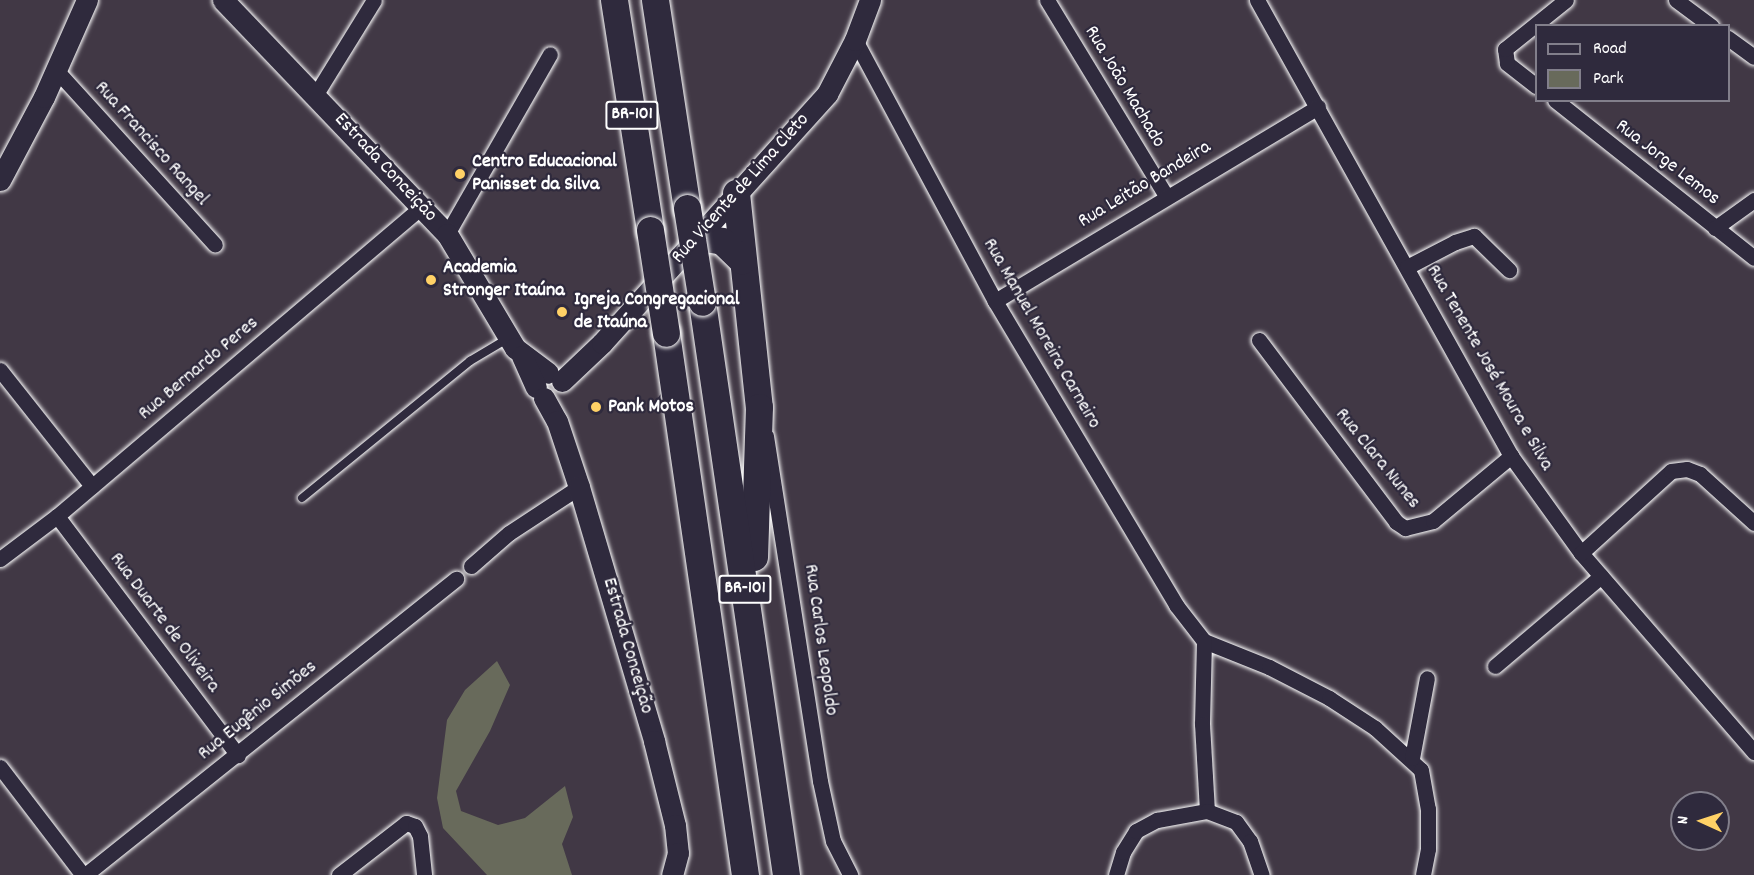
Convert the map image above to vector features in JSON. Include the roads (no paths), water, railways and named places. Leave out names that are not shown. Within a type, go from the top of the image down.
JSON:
[{"type":"highway","name":"BR-101","points":[[614,0],[666,333],[745,875]]},
{"type":"highway","name":"BR-101","points":[[655,0],[786,875]]},
{"type":"highway","points":[[736,193],[759,407],[754,540],[761,696]]},
{"type":"highway","points":[[698,237],[722,241],[742,260]]},
{"type":"main road","points":[[0,180],[56,70],[87,0]]},
{"type":"main road","name":"Estrada Conceição","points":[[223,0],[316,94],[447,234],[509,338],[522,356],[551,385],[557,421],[618,611],[669,796],[678,853],[672,875]]},
{"type":"main road","name":"Rua Vicente de Lima Cleto","points":[[551,385],[584,360],[827,94],[855,40],[870,0]]},
{"type":"street","points":[[316,94],[374,0]]},
{"type":"street","name":"Rua João Machado","points":[[1047,0],[1166,196]]},
{"type":"street","name":"Rua Tenente José Moura e Silva","points":[[1257,0],[1511,456],[1581,553],[1754,752]]},
{"type":"street","points":[[1535,85],[1507,63],[1504,54],[1510,42],[1566,0]]},
{"type":"street","points":[[1676,0],[1708,24]]},
{"type":"street","points":[[1730,39],[1754,57]]},
{"type":"street","name":"Rua Manuel Moreira Carneiro","points":[[855,40],[995,301],[1176,605],[1204,641]]},
{"type":"street","points":[[447,234],[550,54]]},
{"type":"street","name":"Rua Francisco Rangel","points":[[56,70],[215,245]]},
{"type":"street","name":"Rua Jorge Lemos","points":[[1558,102],[1754,258]]},
{"type":"street","name":"Rua Leitão Bandeira","points":[[995,301],[1166,196],[1318,107]]},
{"type":"street","points":[[1715,228],[1754,200]]},
{"type":"street","name":"Rua Bernardo Peres","points":[[0,559],[57,516],[421,207]]},
{"type":"street","points":[[1407,267],[1474,236],[1509,270]]},
{"type":"street","name":"Rua Clara Nunes","points":[[1259,340],[1396,522],[1405,528],[1433,520],[1511,456]]},
{"type":"street","points":[[0,370],[92,486]]},
{"type":"street","name":"Rua Carlos Leopoldo","points":[[759,407],[770,450],[820,781],[833,841],[850,875]]},
{"type":"street","points":[[1581,553],[1671,471],[1687,469],[1700,474],[1754,523]]},
{"type":"street","points":[[471,566],[509,533],[579,487]]},
{"type":"street","name":"Rua Duarte de Oliveira","points":[[57,516],[238,755]]},
{"type":"street","points":[[1495,666],[1601,576]]},
{"type":"street","name":"Rua Eugênio Simões","points":[[84,875],[238,755],[456,579]]},
{"type":"street","points":[[1207,811],[1202,724],[1204,641],[1269,667],[1329,698],[1412,758],[1426,783],[1428,849],[1423,875]]},
{"type":"street","points":[[1412,758],[1427,678]]},
{"type":"street","points":[[0,767],[84,875]]},
{"type":"street","points":[[1116,875],[1123,852],[1136,831],[1157,820],[1207,811],[1236,822],[1250,841],[1262,875]]},
{"type":"street","points":[[339,875],[406,823],[415,826],[420,836],[424,875]]},
{"type":"lane","points":[[302,498],[470,361],[509,338]]},
{"type":"place","name":"Centro Educacional Panisset da Silva","points":[[460,174]]},
{"type":"place","name":"Academia Stronger Itaúna","points":[[431,280]]},
{"type":"place","name":"Igreja Congregacional de Itaúna","points":[[562,312]]},
{"type":"place","name":"Pank Motos","points":[[596,407]]}]
